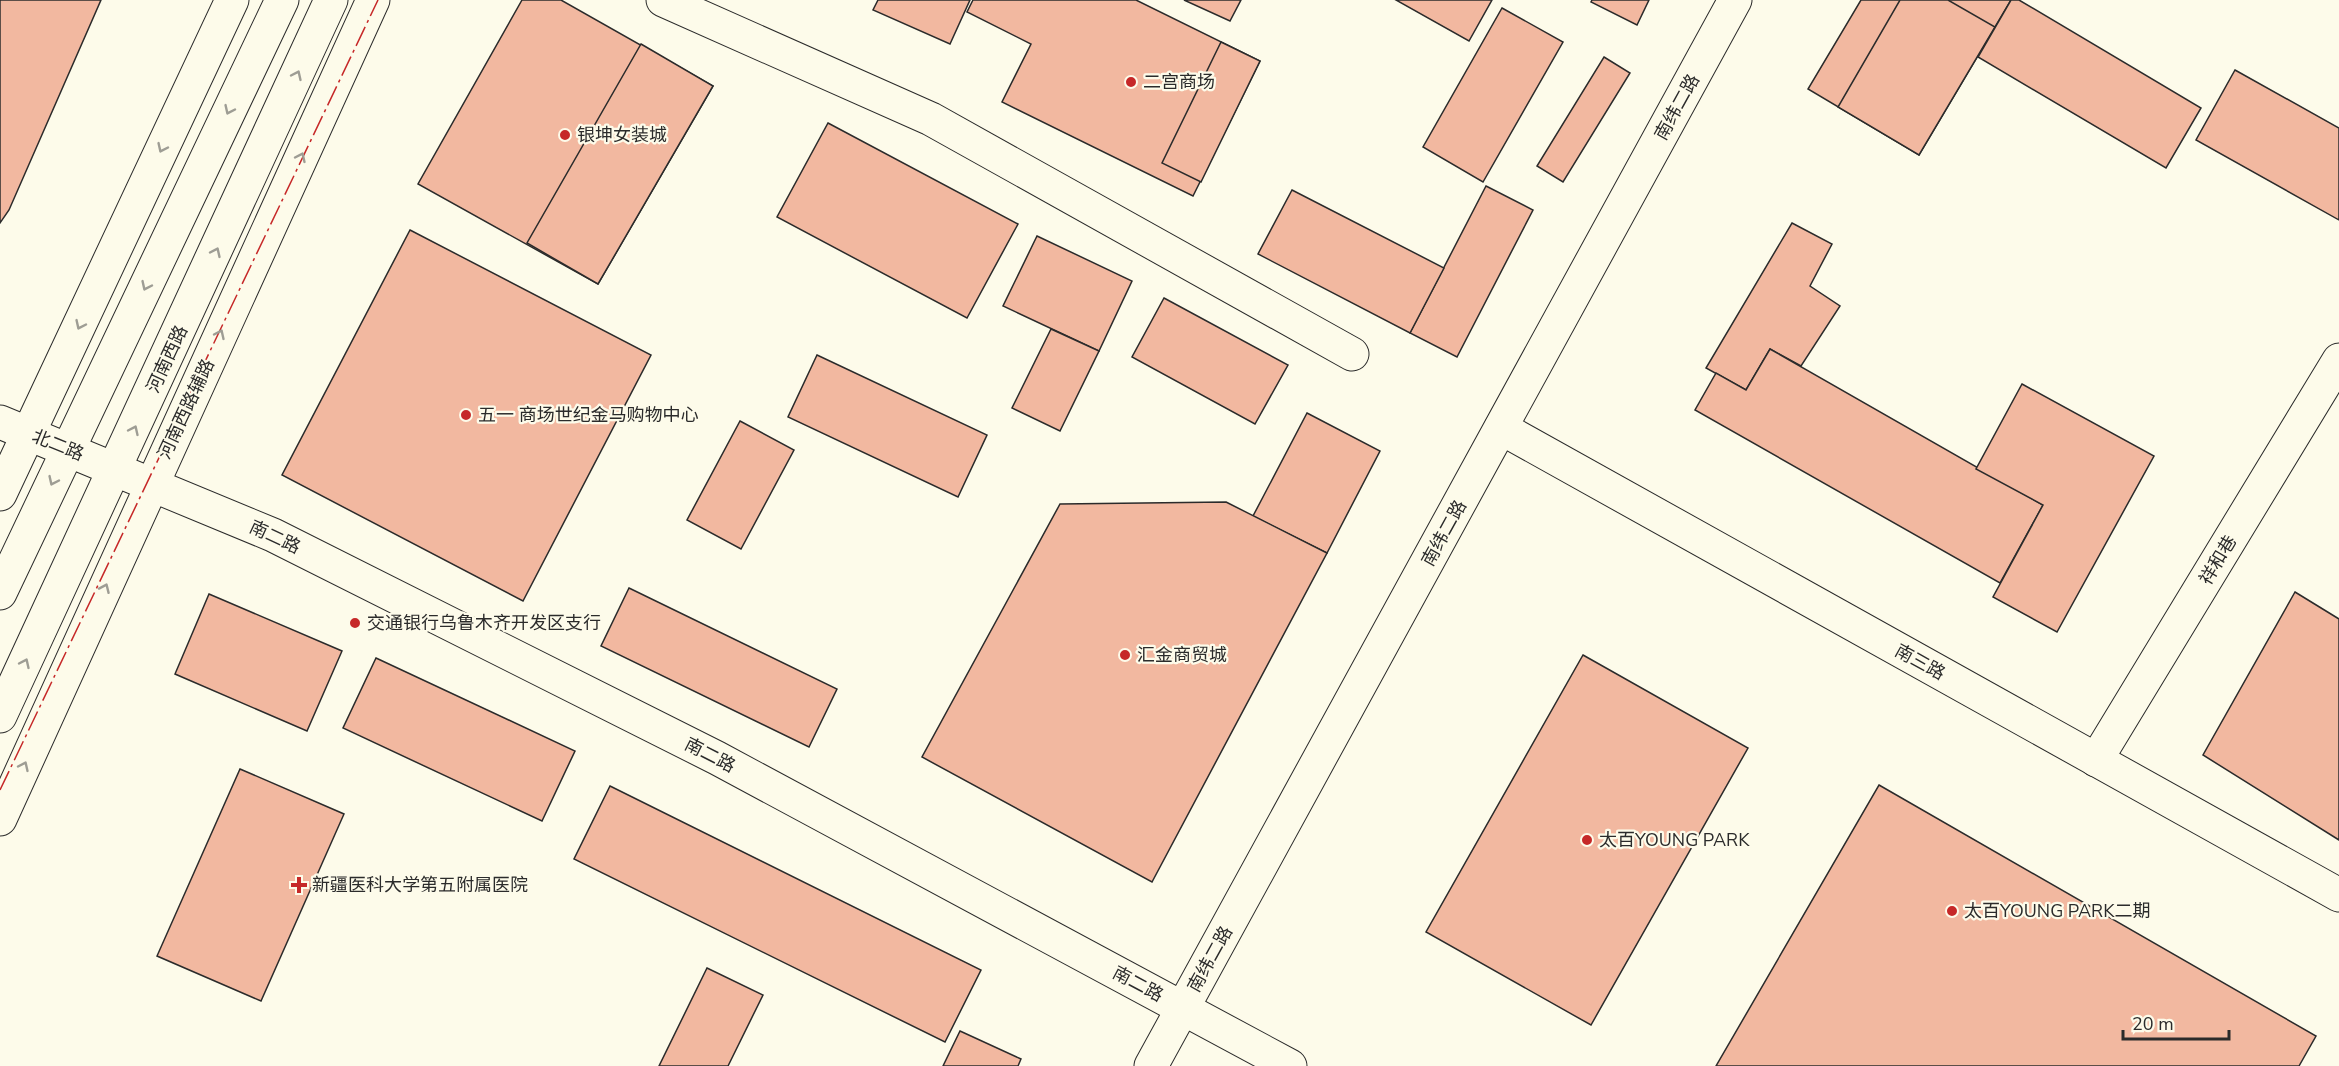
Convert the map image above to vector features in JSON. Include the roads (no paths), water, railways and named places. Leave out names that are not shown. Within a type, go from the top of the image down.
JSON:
[{"type":"street","points":[[0,494],[14,428],[232,0]]},
{"type":"street","points":[[0,593],[282,0]]},
{"type":"street","name":"河南西路","points":[[0,716],[331,0]]},
{"type":"street","name":"河南西路辅路","points":[[0,819],[373,0]]},
{"type":"street","points":[[663,0],[931,118],[1352,354]]},
{"type":"street","name":"南纬二路","points":[[1151,1066],[1735,0]]},
{"type":"street","name":"祥和巷","points":[[2096,760],[2339,360]]},
{"type":"street","name":"北二路","points":[[14,428],[116,469]]},
{"type":"street","name":"南三路","points":[[1501,428],[2339,896]]},
{"type":"street","name":"南二路","points":[[116,469],[273,535],[717,758],[1290,1066]]},
{"type":"place","name":"二宫商场","points":[[1131,82]]},
{"type":"place","name":"银坤女装城","points":[[565,135]]},
{"type":"place","name":"五一 商场世纪金马购物中心","points":[[466,415]]},
{"type":"place","name":"交通银行乌鲁木齐开发区支行","points":[[355,623]]},
{"type":"place","name":"汇金商贸城","points":[[1125,655]]},
{"type":"place","name":"太百YOUNG PARK","points":[[1587,840]]},
{"type":"place","name":"新疆医科大学第五附属医院","points":[[299,885]]},
{"type":"place","name":"太百YOUNG PARK二期","points":[[1952,911]]}]
